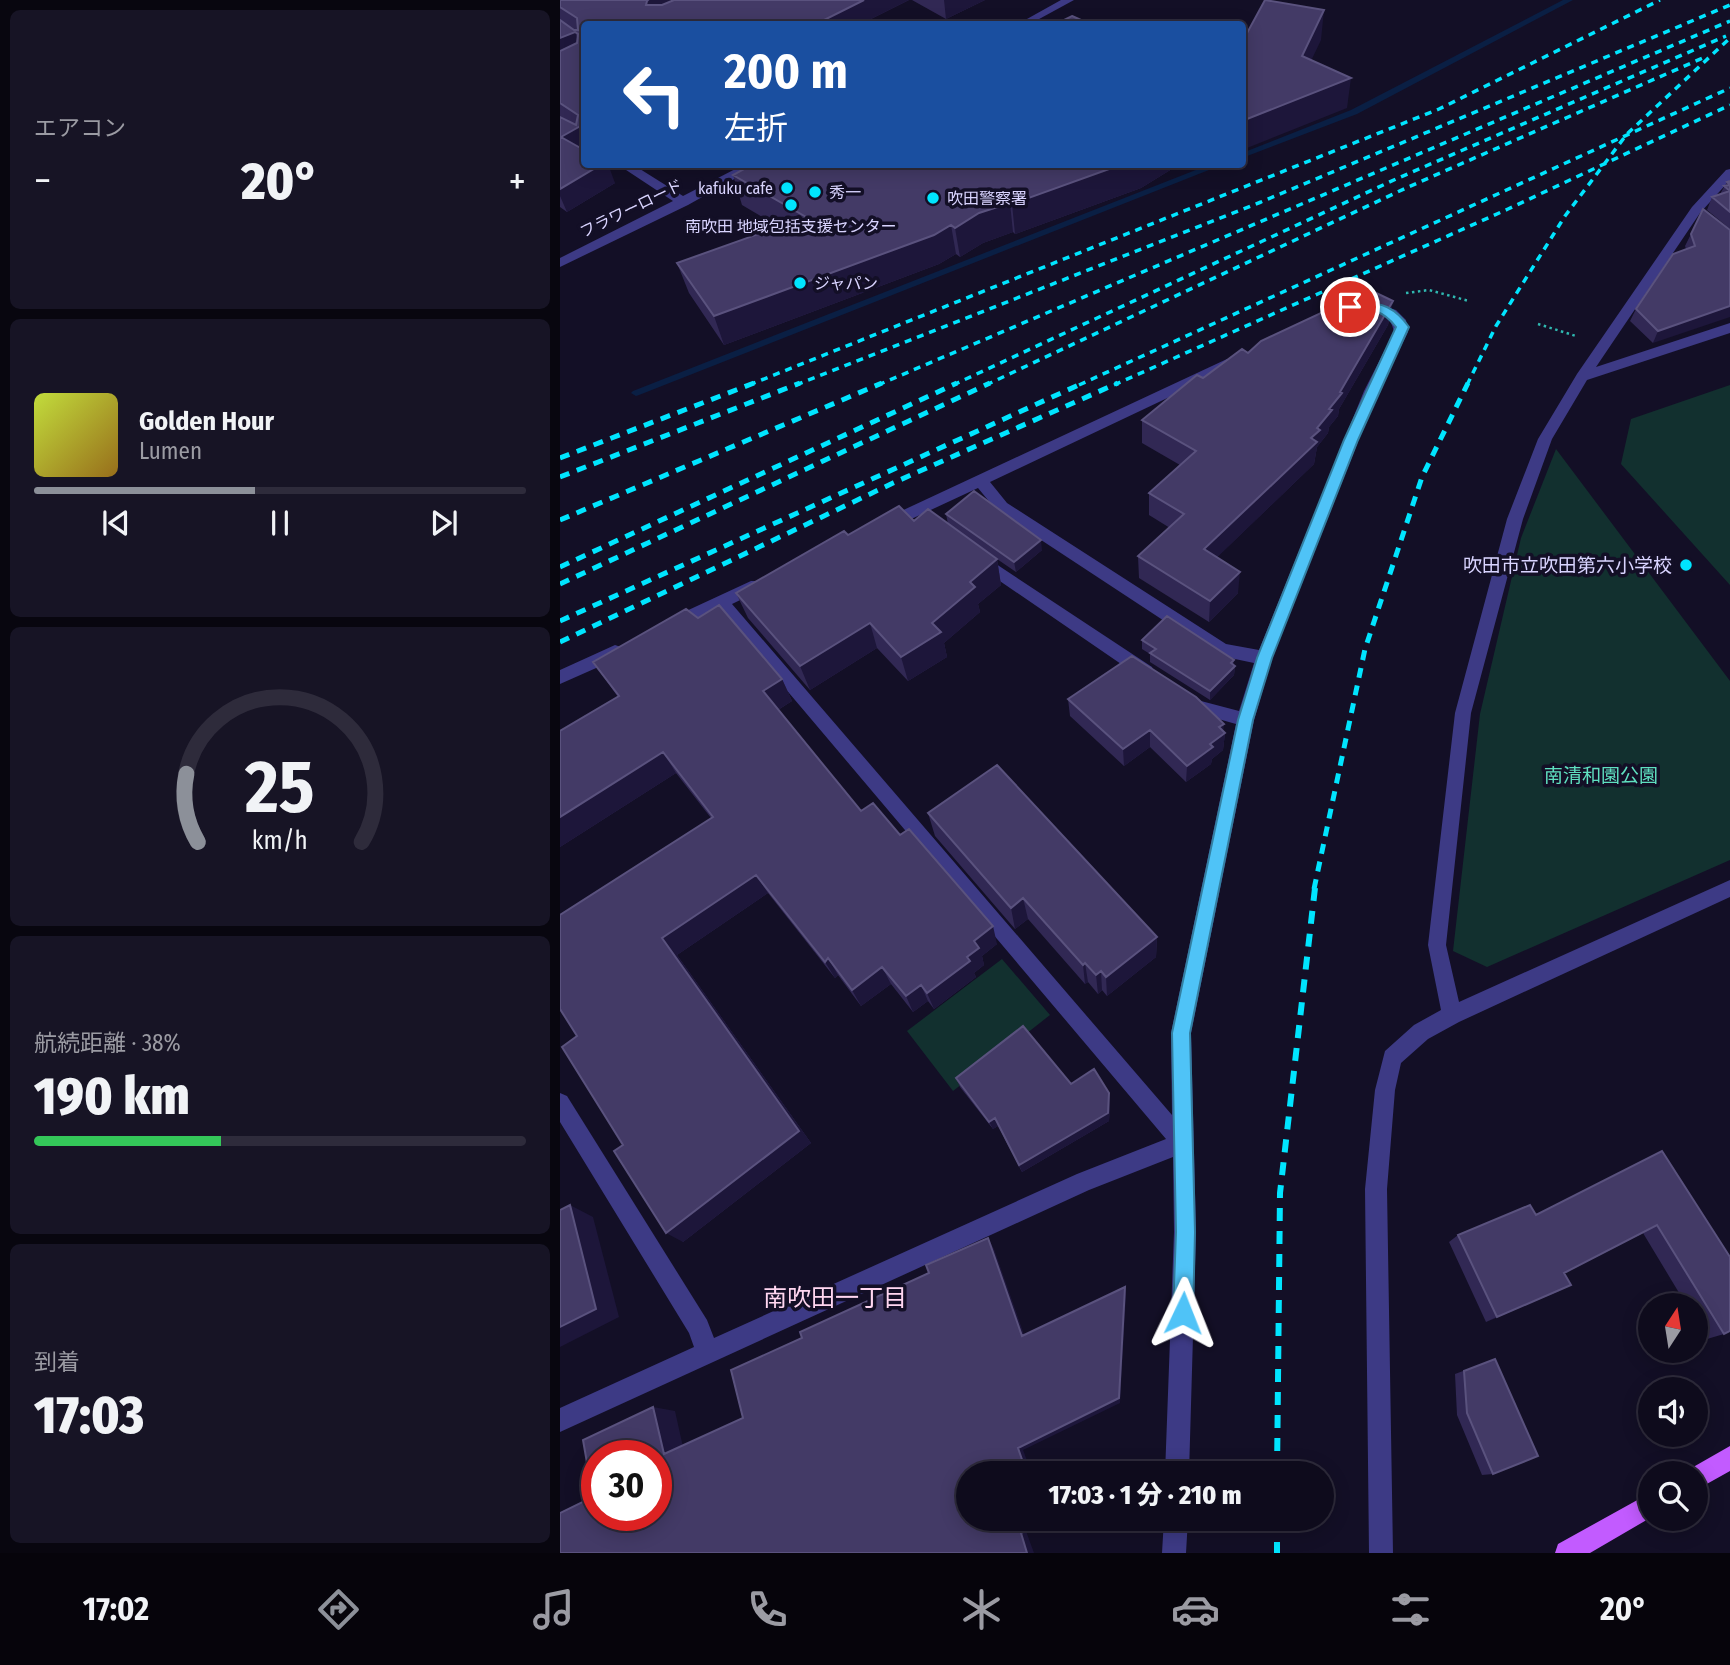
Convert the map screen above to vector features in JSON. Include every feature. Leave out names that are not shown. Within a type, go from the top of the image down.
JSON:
[{"type":"main road","points":[[1708,1471],[1730,1458]]},
{"type":"main road","points":[[1567,1553],[1638,1512]]},
{"type":"street","points":[[1029,21],[1069,0]]},
{"type":"street","points":[[629,168],[684,202]]},
{"type":"street","name":"フラワーロード","points":[[560,263],[748,168]]},
{"type":"street","points":[[1452,1015],[1437,945],[1463,713],[1516,519],[1545,439],[1582,377],[1730,173]]},
{"type":"street","points":[[1177,1461],[1185,1232],[1181,1033],[1245,720],[1264,658],[1371,391],[1401,332],[1399,320],[1378,307],[1350,307]]},
{"type":"street","points":[[1582,377],[1730,328]]},
{"type":"street","points":[[872,531],[926,512],[980,480],[1251,353]]},
{"type":"street","points":[[980,480],[1002,507],[1222,650],[1264,658]]},
{"type":"street","points":[[969,551],[1196,706],[1245,720]]},
{"type":"street","points":[[659,631],[771,578]]},
{"type":"street","points":[[721,602],[1183,1143]]},
{"type":"street","points":[[560,677],[634,643]]},
{"type":"street","points":[[1381,1553],[1376,1189],[1384,1090],[1392,1058],[1421,1032],[1452,1015],[1730,888]]},
{"type":"street","points":[[560,1103],[699,1328],[707,1353]]},
{"type":"street","points":[[560,1420],[1084,1181],[1183,1143]]},
{"type":"street","points":[[1174,1553],[1175,1531]]},
{"type":"path","points":[[1378,307],[1401,294],[1415,290],[1442,292],[1469,301]]},
{"type":"path","points":[[1538,324],[1604,345]]},
{"type":"green space","points":[[1730,385],[1730,585],[1621,464],[1631,419]]},
{"type":"green space","name":"南清和園公園","points":[[1556,449],[1730,681],[1730,860],[1487,967],[1453,951],[1480,714],[1521,538]]},
{"type":"green space","points":[[1002,959],[1050,1015],[953,1091],[907,1031]]},
{"type":"building","points":[[560,0],[648,0],[646,5],[662,5],[674,0],[864,0],[822,21],[581,21],[581,126],[561,137],[581,148],[581,168],[595,168],[560,189],[560,117],[576,125],[578,115],[560,103],[560,51],[577,43],[578,34],[575,32],[560,38],[560,20],[578,30],[577,18],[560,7]]},
{"type":"building","points":[[1265,0],[1324,10],[1302,56],[1351,78],[1246,119],[1246,35]]},
{"type":"building","points":[[1072,16],[1083,21],[1062,21]]},
{"type":"building","points":[[746,168],[1112,168],[979,213],[955,228],[951,225],[934,235],[714,316],[677,263],[806,217],[733,175]]},
{"type":"building","points":[[1730,191],[1730,212],[1712,197]]},
{"type":"building","points":[[1703,209],[1730,230],[1730,306],[1658,331],[1636,309],[1673,254],[1695,246],[1691,234]]},
{"type":"building","points":[[1370,290],[1393,301],[1340,392],[1342,393],[1329,409],[1332,410],[1317,428],[1320,430],[1311,438],[1317,442],[1204,549],[1240,572],[1210,601],[1138,556],[1184,514],[1149,493],[1196,451],[1142,420],[1197,375],[1203,378],[1242,349],[1248,353],[1261,341]]},
{"type":"building","points":[[974,491],[1041,540],[1014,562],[946,514]]},
{"type":"building","points":[[899,506],[914,521],[928,509],[997,559],[970,582],[975,587],[932,623],[941,632],[901,657],[870,623],[800,666],[736,593],[844,531],[848,535]]},
{"type":"building","points":[[719,605],[782,679],[763,691],[861,811],[873,803],[900,835],[909,829],[993,926],[974,941],[979,948],[967,957],[970,961],[927,993],[921,985],[906,996],[882,967],[852,990],[828,958],[825,962],[756,875],[662,938],[799,1131],[666,1233],[614,1151],[623,1145],[562,1047],[577,1036],[560,1009],[560,915],[713,817],[663,752],[560,817],[560,731],[619,696],[593,662],[686,609],[698,618]]},
{"type":"building","points":[[1167,616],[1234,660],[1231,663],[1235,666],[1210,691],[1150,653],[1156,649],[1142,640]]},
{"type":"building","points":[[1132,656],[1196,697],[1224,724],[1219,727],[1225,733],[1210,744],[1213,747],[1187,766],[1150,730],[1123,749],[1068,699]]},
{"type":"building","points":[[997,765],[1157,937],[1106,977],[1101,971],[1096,975],[1085,963],[1083,965],[1023,898],[1011,908],[928,813]]},
{"type":"building","points":[[1023,1026],[1071,1084],[1094,1069],[1109,1093],[1108,1113],[1019,1165],[995,1118],[989,1122],[956,1078]]},
{"type":"building","points":[[1662,1151],[1730,1257],[1730,1331],[1724,1334],[1708,1308],[1708,1293],[1699,1293],[1657,1225],[1564,1273],[1571,1285],[1497,1317],[1458,1235],[1530,1205],[1536,1215]]},
{"type":"building","points":[[570,1205],[596,1309],[560,1327],[560,1210]]},
{"type":"building","points":[[988,1238],[1022,1336],[1125,1287],[1119,1398],[1018,1448],[1022,1461],[956,1461],[956,1531],[1025,1531],[1021,1533],[1027,1553],[560,1553],[560,1513],[581,1503],[581,1531],[672,1531],[672,1450],[743,1418],[731,1370],[802,1338],[800,1332],[929,1273],[926,1265]]},
{"type":"building","points":[[1495,1359],[1538,1456],[1493,1474],[1467,1413],[1464,1371]]},
{"type":"building","points":[[653,1407],[661,1440],[583,1440]]},
{"type":"waterway","points":[[1246,154],[1354,112],[1569,0]]},
{"type":"waterway","points":[[636,393],[1210,168]]},
{"type":"railway","points":[[754,383],[1439,109],[1660,0]]},
{"type":"railway","points":[[796,385],[1261,202],[1730,5]]},
{"type":"railway","points":[[878,385],[1730,21]]},
{"type":"railway","points":[[953,385],[1396,179],[1726,36]]},
{"type":"railway","points":[[1626,136],[1730,38]]},
{"type":"railway","points":[[986,385],[1406,188],[1705,57]]},
{"type":"railway","points":[[1626,136],[1730,88]]},
{"type":"railway","points":[[1604,164],[1730,105]]},
{"type":"railway","points":[[1079,385],[1626,136]]},
{"type":"railway","points":[[1604,164],[1626,136]]},
{"type":"railway","points":[[1114,385],[1604,164]]},
{"type":"railway","points":[[1467,385],[1496,326],[1565,216],[1604,164]]},
{"type":"railway","points":[[560,458],[754,383]]},
{"type":"railway","points":[[749,385],[754,383]]},
{"type":"railway","points":[[560,477],[800,383]]},
{"type":"railway","points":[[560,520],[882,383]]},
{"type":"railway","points":[[560,567],[957,383]]},
{"type":"railway","points":[[560,584],[990,383]]},
{"type":"railway","points":[[560,621],[1083,383]]},
{"type":"railway","points":[[560,642],[893,483],[1118,383]]},
{"type":"railway","points":[[1314,889],[1365,649],[1422,477],[1468,383]]},
{"type":"railway","points":[[1277,1461],[1280,1193],[1315,888]]},
{"type":"railway","points":[[1277,1531],[1277,1553]]},
{"type":"place","name":"kafuku cafe","points":[[787,188]]},
{"type":"place","name":"秀一","points":[[815,192]]},
{"type":"place","name":"吹田警察署","points":[[933,198]]},
{"type":"place","name":"南吹田 地域包括支援センター","points":[[791,205]]},
{"type":"place","name":"ジャパン","points":[[800,283]]},
{"type":"place","name":"吹田市立吹田第六小学校","points":[[1686,565]]},
{"type":"district","name":"南吹田一丁目","points":[[835,1298]]},
{"type":"route","points":[[1183,1313],[1185,1232],[1181,1033],[1245,720],[1264,658],[1351,440],[1402,327],[1391,313],[1378,307],[1350,307]]}]
